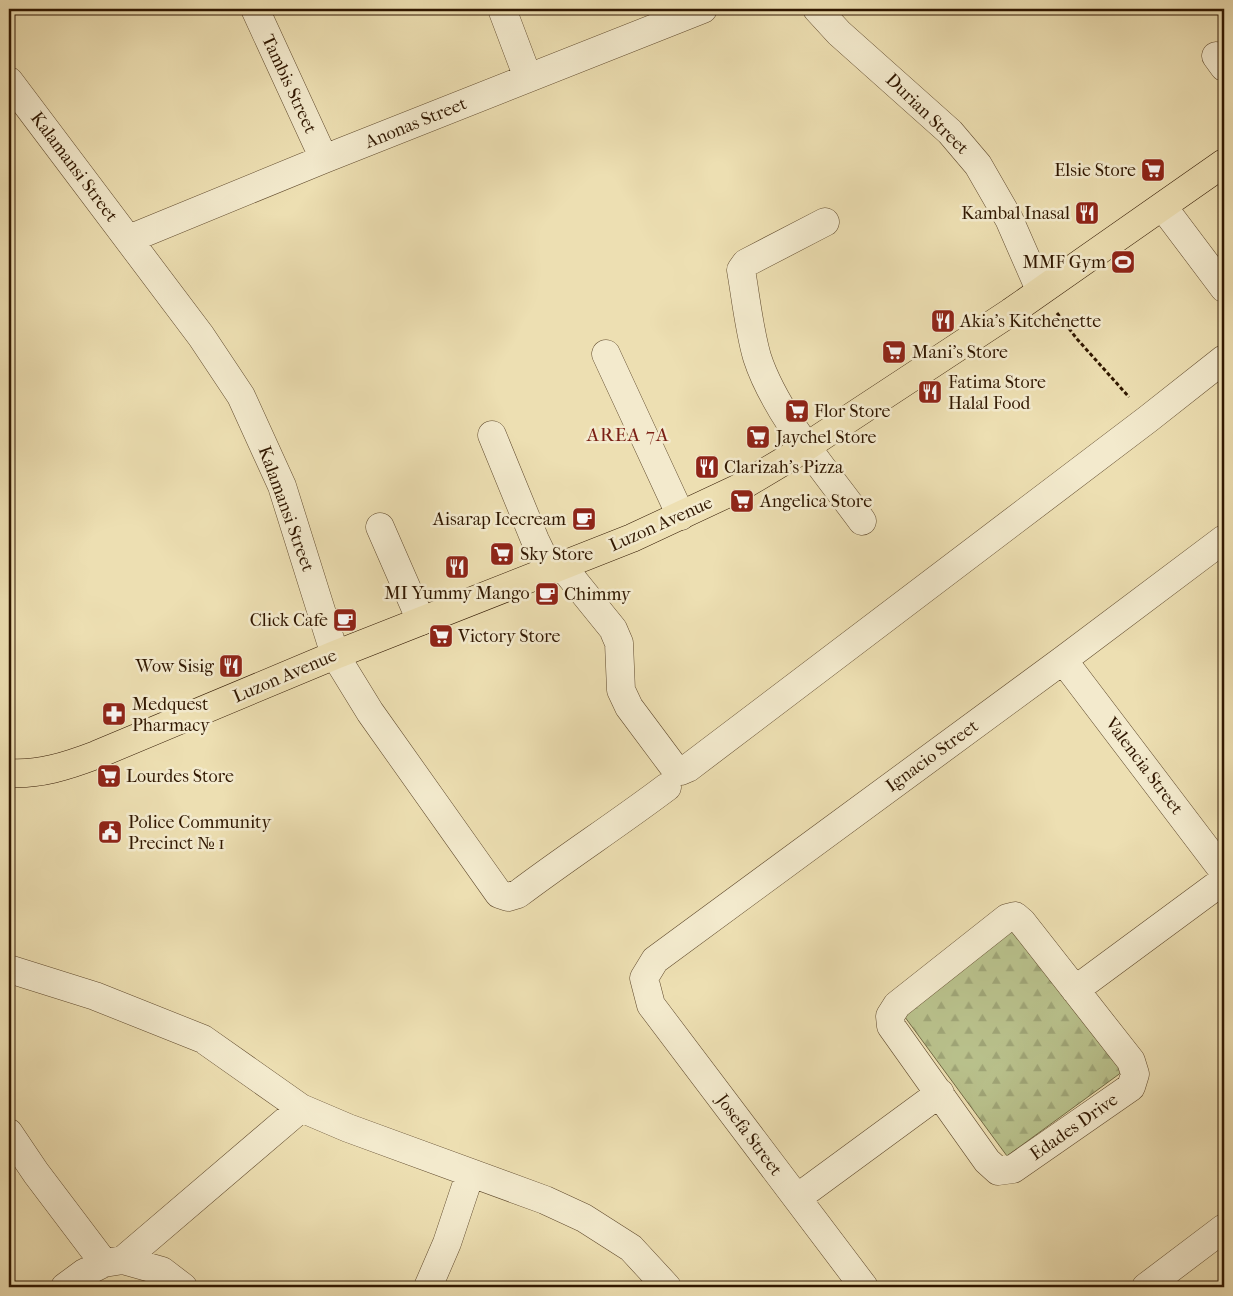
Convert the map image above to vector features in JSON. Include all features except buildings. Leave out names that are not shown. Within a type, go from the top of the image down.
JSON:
[{"type":"main road","name":"Luzon Avenue","points":[[9,773],[40,772],[75,763],[335,655],[632,538],[737,489],[807,446],[1003,317],[1047,300],[1162,207],[1224,163]]},
{"type":"street","name":"Tambis Street","points":[[255,9],[324,160]]},
{"type":"street","points":[[502,9],[528,78]]},
{"type":"street","name":"Anonas Street","points":[[129,239],[703,9]]},
{"type":"street","name":"Durian Street","points":[[817,9],[839,32],[950,132],[978,165],[1008,219],[1047,300]]},
{"type":"street","name":"Kalamansi Street","points":[[9,81],[201,336],[241,396],[282,486],[335,655],[370,712],[499,894],[508,897],[518,894],[582,846],[613,828],[667,787]]},
{"type":"street","points":[[1162,207],[1224,288]]},
{"type":"street","points":[[825,222],[746,263],[741,270],[752,335],[765,377],[790,423],[862,521]]},
{"type":"street","points":[[606,354],[681,516]]},
{"type":"street","points":[[492,435],[535,540],[556,569],[613,629],[619,643],[621,690],[629,707],[673,766],[681,771],[688,768],[1148,419],[1224,359]]},
{"type":"street","points":[[380,527],[421,621]]},
{"type":"street","name":"Ignacio Street","points":[[644,978],[655,960],[1063,660],[1224,539]]},
{"type":"street","name":"Valencia Street","points":[[1063,660],[1224,872]]},
{"type":"street","points":[[1075,990],[1224,880]]},
{"type":"street","name":"Edades Drive","points":[[1015,916],[1022,922],[1075,990],[1131,1061],[1135,1074],[1131,1087],[1013,1169],[998,1171],[987,1160],[891,1026],[890,1016],[897,1005],[1007,918],[1015,916]]},
{"type":"street","points":[[9,969],[95,996],[203,1039],[301,1108],[348,1128],[545,1200],[584,1218],[631,1248],[667,1287]]},
{"type":"street","name":"Josefa Street","points":[[644,978],[651,1005],[864,1287]]},
{"type":"street","points":[[797,1198],[940,1093]]},
{"type":"street","points":[[45,1287],[84,1274],[113,1261],[301,1108]]},
{"type":"street","points":[[9,1133],[36,1173],[113,1261],[162,1270],[183,1287]]},
{"type":"street","points":[[428,1287],[448,1243],[470,1174]]},
{"type":"street","points":[[1146,1287],[1224,1228]]},
{"type":"path","points":[[1047,300],[1077,339],[1148,419]]},
{"type":"green space","points":[[1015,925],[1122,1072],[1007,1156],[899,1009]]},
{"type":"place","name":"Elsie Store","points":[[1153,170]]},
{"type":"place","name":"Kambal Inasal","points":[[1087,213]]},
{"type":"place","name":"MMF Gym","points":[[1123,262]]},
{"type":"place","name":"Akia's Kitchenette","points":[[943,321]]},
{"type":"place","name":"Mani's Store","points":[[894,352]]},
{"type":"place","name":"Fatima Store Halal Food","points":[[930,392]]},
{"type":"place","name":"Flor Store","points":[[797,411]]},
{"type":"place","name":"Jaychel Store","points":[[758,437]]},
{"type":"place","name":"Clarizah's Pizza","points":[[707,467]]},
{"type":"place","name":"Angelica Store","points":[[742,501]]},
{"type":"place","name":"Aisarap Icecream","points":[[584,519]]},
{"type":"place","name":"Sky Store","points":[[502,554]]},
{"type":"place","name":"MI Yummy Mango","points":[[457,567]]},
{"type":"place","name":"Chimmy","points":[[547,594]]},
{"type":"place","name":"Click Cafe","points":[[345,620]]},
{"type":"place","name":"Victory Store","points":[[441,636]]},
{"type":"place","name":"Wow Sisig","points":[[231,666]]},
{"type":"place","name":"Medquest Pharmacy","points":[[114,714]]},
{"type":"place","name":"Lourdes Store","points":[[109,776]]},
{"type":"place","name":"Police Community Precinct № 1","points":[[110,832]]},
{"type":"district","name":"AREA 7A","points":[[628,435]]}]
